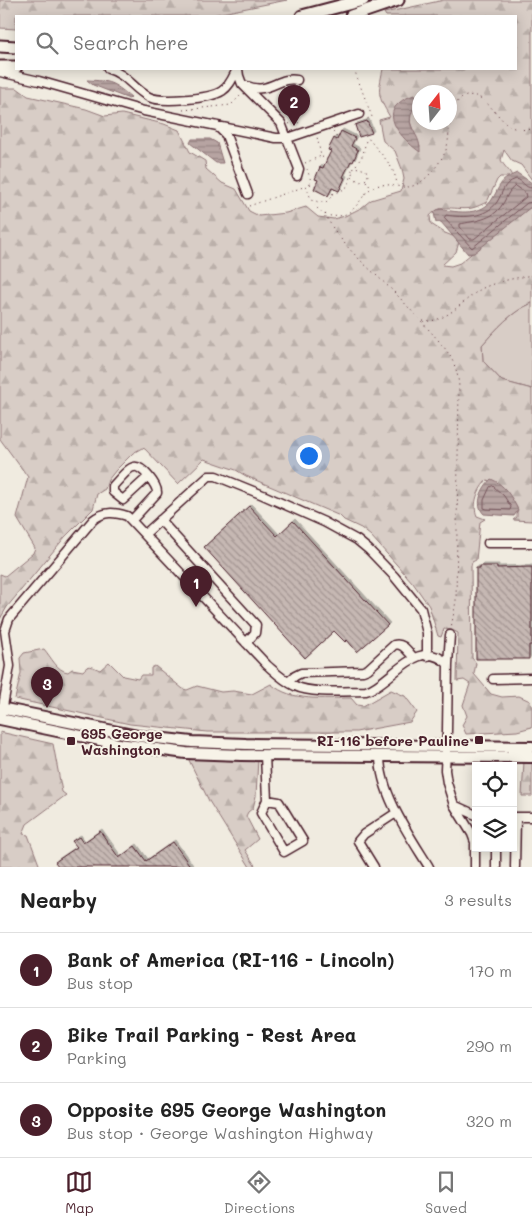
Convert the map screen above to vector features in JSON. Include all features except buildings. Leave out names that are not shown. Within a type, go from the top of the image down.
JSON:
[{"type":"highway","points":[[306,15],[363,0]]},
{"type":"highway","points":[[354,15],[398,0]]},
{"type":"highway","points":[[0,46],[15,47]]},
{"type":"highway","points":[[0,67],[15,67]]},
{"type":"main road","points":[[1,714],[178,741],[446,751],[532,758]]},
{"type":"main road","points":[[1,714],[146,748],[200,754],[380,756],[532,747]]},
{"type":"street","points":[[111,70],[121,74],[147,96],[159,100],[217,94],[230,83],[237,70]]},
{"type":"street","points":[[238,70],[242,84],[278,120],[288,138],[299,169],[297,176]]},
{"type":"street","points":[[0,72],[144,111],[271,137],[288,138],[361,117]]},
{"type":"street","points":[[242,84],[251,88],[263,89],[291,79],[297,80]]},
{"type":"street","points":[[216,125],[226,135],[248,194]]},
{"type":"street","points":[[132,520],[157,493],[158,489],[155,483],[139,468],[134,466],[113,486],[113,492],[123,500],[148,477]]},
{"type":"street","points":[[145,534],[209,476],[216,476],[263,495],[324,522],[357,540],[369,550],[394,576],[421,610],[427,633],[427,656]]},
{"type":"street","points":[[1,714],[10,666],[5,631],[9,619],[93,520],[101,514],[108,512],[122,514],[132,520],[267,665],[297,687],[308,690],[366,691],[381,684],[404,663],[414,658],[427,656],[442,659],[448,664]]},
{"type":"street","points":[[160,520],[256,624],[255,633],[246,643]]},
{"type":"street","points":[[488,543],[532,543]]},
{"type":"street","points":[[450,635],[446,783],[454,805],[475,842],[475,867]]},
{"type":"street","points":[[288,682],[301,673],[362,671],[368,669],[394,645],[398,644],[402,645],[414,658]]},
{"type":"street","points":[[493,678],[532,678]]},
{"type":"street","points":[[265,755],[267,800],[261,813],[284,852],[304,841],[278,802],[267,800]]},
{"type":"street","points":[[380,756],[381,772],[396,813],[429,867]]},
{"type":"street","points":[[454,805],[472,814]]},
{"type":"street","points":[[374,867],[358,841],[364,834],[396,813]]},
{"type":"street","points":[[517,817],[532,817]]},
{"type":"street","points":[[496,852],[496,867]]},
{"type":"street","points":[[515,852],[515,867]]},
{"type":"path","points":[[354,70],[372,117],[361,117]]},
{"type":"path","points":[[286,89],[302,133]]},
{"type":"path","points":[[182,110],[231,105],[243,94],[246,94]]},
{"type":"path","points":[[306,186],[318,210],[325,214],[338,216],[349,213],[372,188],[384,184],[409,187],[416,185],[428,176],[448,148],[453,110],[457,103],[470,96],[481,99],[505,123],[512,127],[532,129]]},
{"type":"path","points":[[333,131],[338,139]]},
{"type":"path","points":[[315,137],[317,137],[321,156]]},
{"type":"path","points":[[333,194],[346,188],[349,184],[354,168],[362,158],[366,140],[369,139],[394,169],[397,186]]},
{"type":"path","points":[[321,156],[327,159]]},
{"type":"path","points":[[310,184],[305,164],[321,156]]},
{"type":"path","points":[[347,168],[353,171]]},
{"type":"path","points":[[354,168],[366,170],[368,176],[365,181]]},
{"type":"path","points":[[351,175],[358,182],[365,181]]},
{"type":"path","points":[[365,181],[372,188]]},
{"type":"path","points":[[249,206],[310,184],[316,186]]},
{"type":"path","points":[[311,198],[318,202],[326,202],[335,189]]},
{"type":"path","points":[[325,214],[337,235],[396,293],[448,351],[458,375],[456,601],[450,635]]},
{"type":"path","points":[[421,321],[437,320],[467,301],[481,289],[532,275]]},
{"type":"green space","points":[[0,0],[287,0],[212,15],[15,15],[15,29],[0,28]]},
{"type":"green space","points":[[444,0],[532,0],[532,180],[521,165],[512,161],[504,150],[501,160],[512,177],[500,177],[497,180],[487,202],[466,209],[439,209],[430,216],[431,224],[445,233],[460,239],[456,252],[442,265],[451,266],[460,263],[524,211],[532,207],[532,303],[511,316],[482,345],[483,361],[502,381],[532,389],[532,521],[513,520],[517,517],[515,504],[499,487],[487,480],[479,492],[475,507],[477,516],[485,519],[480,522],[476,560],[472,562],[471,566],[472,658],[476,663],[474,674],[491,694],[502,697],[519,696],[530,701],[532,727],[517,731],[466,734],[462,725],[467,716],[463,705],[470,684],[464,680],[457,681],[458,633],[444,629],[441,637],[438,636],[429,606],[413,583],[371,536],[340,516],[236,470],[204,459],[178,484],[145,449],[142,448],[133,453],[108,480],[105,489],[97,494],[93,509],[65,537],[7,607],[0,619],[0,574],[5,576],[33,553],[35,548],[17,518],[28,477],[0,439],[0,87],[17,88],[28,96],[86,109],[105,116],[122,114],[164,124],[179,130],[190,152],[205,161],[206,169],[222,183],[236,189],[249,211],[259,216],[286,213],[306,207],[318,217],[334,219],[361,208],[371,200],[401,191],[404,179],[402,169],[395,151],[383,141],[379,120],[390,117],[380,94],[383,70],[517,70],[517,15],[385,15],[384,13]]},
{"type":"green space","points":[[412,111],[412,127],[410,114]]},
{"type":"green space","points":[[532,303],[532,389],[502,381],[483,361],[482,345],[511,316]]},
{"type":"green space","points":[[44,649],[57,666],[68,672],[72,669],[83,671],[89,666],[100,670],[109,662],[123,676],[138,679],[141,675],[151,675],[151,668],[155,666],[183,689],[187,690],[197,686],[221,692],[233,691],[252,694],[271,684],[289,694],[309,698],[351,698],[357,705],[363,706],[391,690],[405,696],[417,712],[410,722],[356,732],[207,732],[130,724],[15,699],[21,673],[20,658],[24,653]]},
{"type":"green space","points":[[0,732],[53,744],[62,792],[66,795],[27,824],[23,834],[28,835],[40,867],[0,867]]},
{"type":"green space","points":[[186,754],[258,758],[256,796],[253,808],[246,816],[258,839],[245,850],[256,867],[250,867],[209,801]]},
{"type":"green space","points":[[524,761],[532,761],[532,796],[522,796]]},
{"type":"water","points":[[87,80],[111,83],[131,97],[129,99],[93,85]]},
{"type":"water","points":[[412,96],[410,118],[412,130],[418,138],[420,152],[409,143],[394,123],[392,116],[394,109],[404,99]]},
{"type":"water","points":[[192,139],[210,139],[217,143],[223,163],[216,163],[190,143]]},
{"type":"water","points":[[517,173],[532,183],[532,206],[474,253],[468,254],[441,222],[436,222],[434,213],[437,210],[470,212],[483,208],[489,204],[504,180]]},
{"type":"water","points":[[491,479],[500,484],[510,496],[518,510],[514,516],[484,514],[481,510],[480,496]]},
{"type":"place","name":"Bike Trail Parking - Rest Area","points":[[294,126]]},
{"type":"place","name":"Bank of America (RI-116 - Lincoln)","points":[[196,607]]},
{"type":"place","name":"Opposite 695 George Washington","points":[[47,708]]},
{"type":"place","name":"RI-116 before Pauline","points":[[479,740]]},
{"type":"place","name":"695 George Washington","points":[[71,741]]}]
